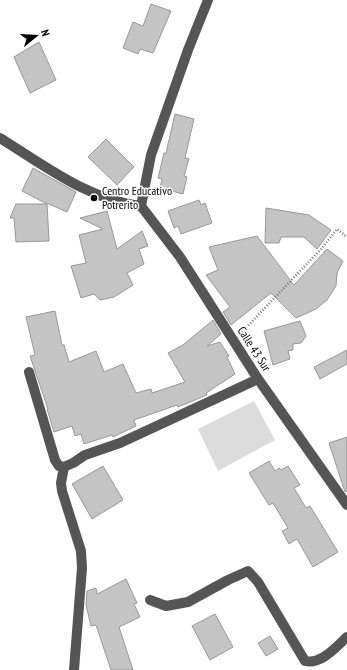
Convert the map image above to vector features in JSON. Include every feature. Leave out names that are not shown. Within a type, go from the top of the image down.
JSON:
[{"type":"street","points":[[0,138],[90,192],[125,204],[141,206],[151,155],[188,50],[208,0]]},
{"type":"street","name":"Calle 43 Sur","points":[[141,206],[180,257],[258,380],[347,505]]},
{"type":"street","points":[[29,372],[55,460],[59,466],[64,467],[73,463],[85,454],[127,440],[258,380]]},
{"type":"street","points":[[64,467],[61,483],[62,491],[81,551],[82,568],[74,670]]},
{"type":"street","points":[[150,600],[166,606],[188,602],[248,571],[258,582],[305,661],[318,661],[347,637]]},
{"type":"path","points":[[233,340],[322,248],[337,229],[347,238]]},
{"type":"shaded area","points":[[254,401],[275,440],[218,471],[198,429]]},
{"type":"building","points":[[151,4],[171,11],[153,53],[140,49],[138,54],[123,48],[133,22],[143,26]]},
{"type":"building","points":[[39,42],[56,80],[30,93],[14,57]]},
{"type":"building","points":[[175,114],[194,119],[185,158],[189,159],[184,176],[187,177],[183,194],[160,188],[162,179],[158,178],[164,153],[166,153]]},
{"type":"building","points":[[106,139],[134,167],[117,185],[88,157]]},
{"type":"building","points":[[33,168],[76,192],[67,212],[47,203],[49,241],[16,242],[14,218],[10,218],[16,204],[47,204],[22,191]]},
{"type":"building","points":[[199,200],[201,205],[205,203],[212,223],[181,234],[178,226],[174,228],[168,211]]},
{"type":"building","points":[[266,208],[309,215],[331,230],[317,249],[304,237],[281,237],[279,243],[265,243]]},
{"type":"building","points":[[107,211],[117,249],[142,231],[148,246],[139,249],[144,264],[127,273],[133,285],[114,297],[100,300],[94,294],[81,298],[71,266],[86,263],[79,235],[103,229],[80,218]]},
{"type":"building","points":[[257,236],[294,285],[327,249],[343,261],[337,273],[336,286],[327,300],[316,309],[296,318],[271,293],[231,325],[223,312],[230,307],[206,275],[218,270],[209,247]]},
{"type":"building","points":[[55,311],[62,345],[64,345],[69,362],[96,351],[104,372],[123,364],[136,393],[151,389],[152,393],[185,382],[168,353],[183,345],[213,320],[221,334],[207,346],[220,342],[229,356],[227,357],[235,374],[206,393],[207,395],[178,407],[177,405],[134,420],[136,426],[113,437],[112,435],[84,444],[81,434],[75,436],[72,426],[54,432],[48,409],[30,356],[35,355],[26,317]]},
{"type":"building","points":[[300,321],[306,336],[301,343],[293,344],[293,350],[288,351],[290,359],[273,365],[264,331]]},
{"type":"building","points":[[347,350],[347,364],[320,379],[314,367]]},
{"type":"building","points":[[347,437],[347,491],[345,492],[329,443]]},
{"type":"building","points":[[269,461],[275,471],[279,468],[281,470],[288,466],[300,485],[294,488],[306,508],[310,506],[338,552],[313,567],[297,539],[289,544],[282,531],[288,528],[273,503],[269,505],[249,473]]},
{"type":"building","points":[[103,466],[123,500],[92,519],[72,484]]},
{"type":"building","points":[[126,579],[137,603],[134,604],[140,617],[119,627],[133,670],[111,670],[96,625],[91,626],[86,605],[87,591],[96,588],[97,594]]},
{"type":"building","points":[[215,614],[233,647],[210,660],[192,626]]},
{"type":"building","points":[[270,636],[278,649],[266,656],[258,643]]},
{"type":"place","name":"Centro Educativo Potrerito","points":[[94,198]]}]
